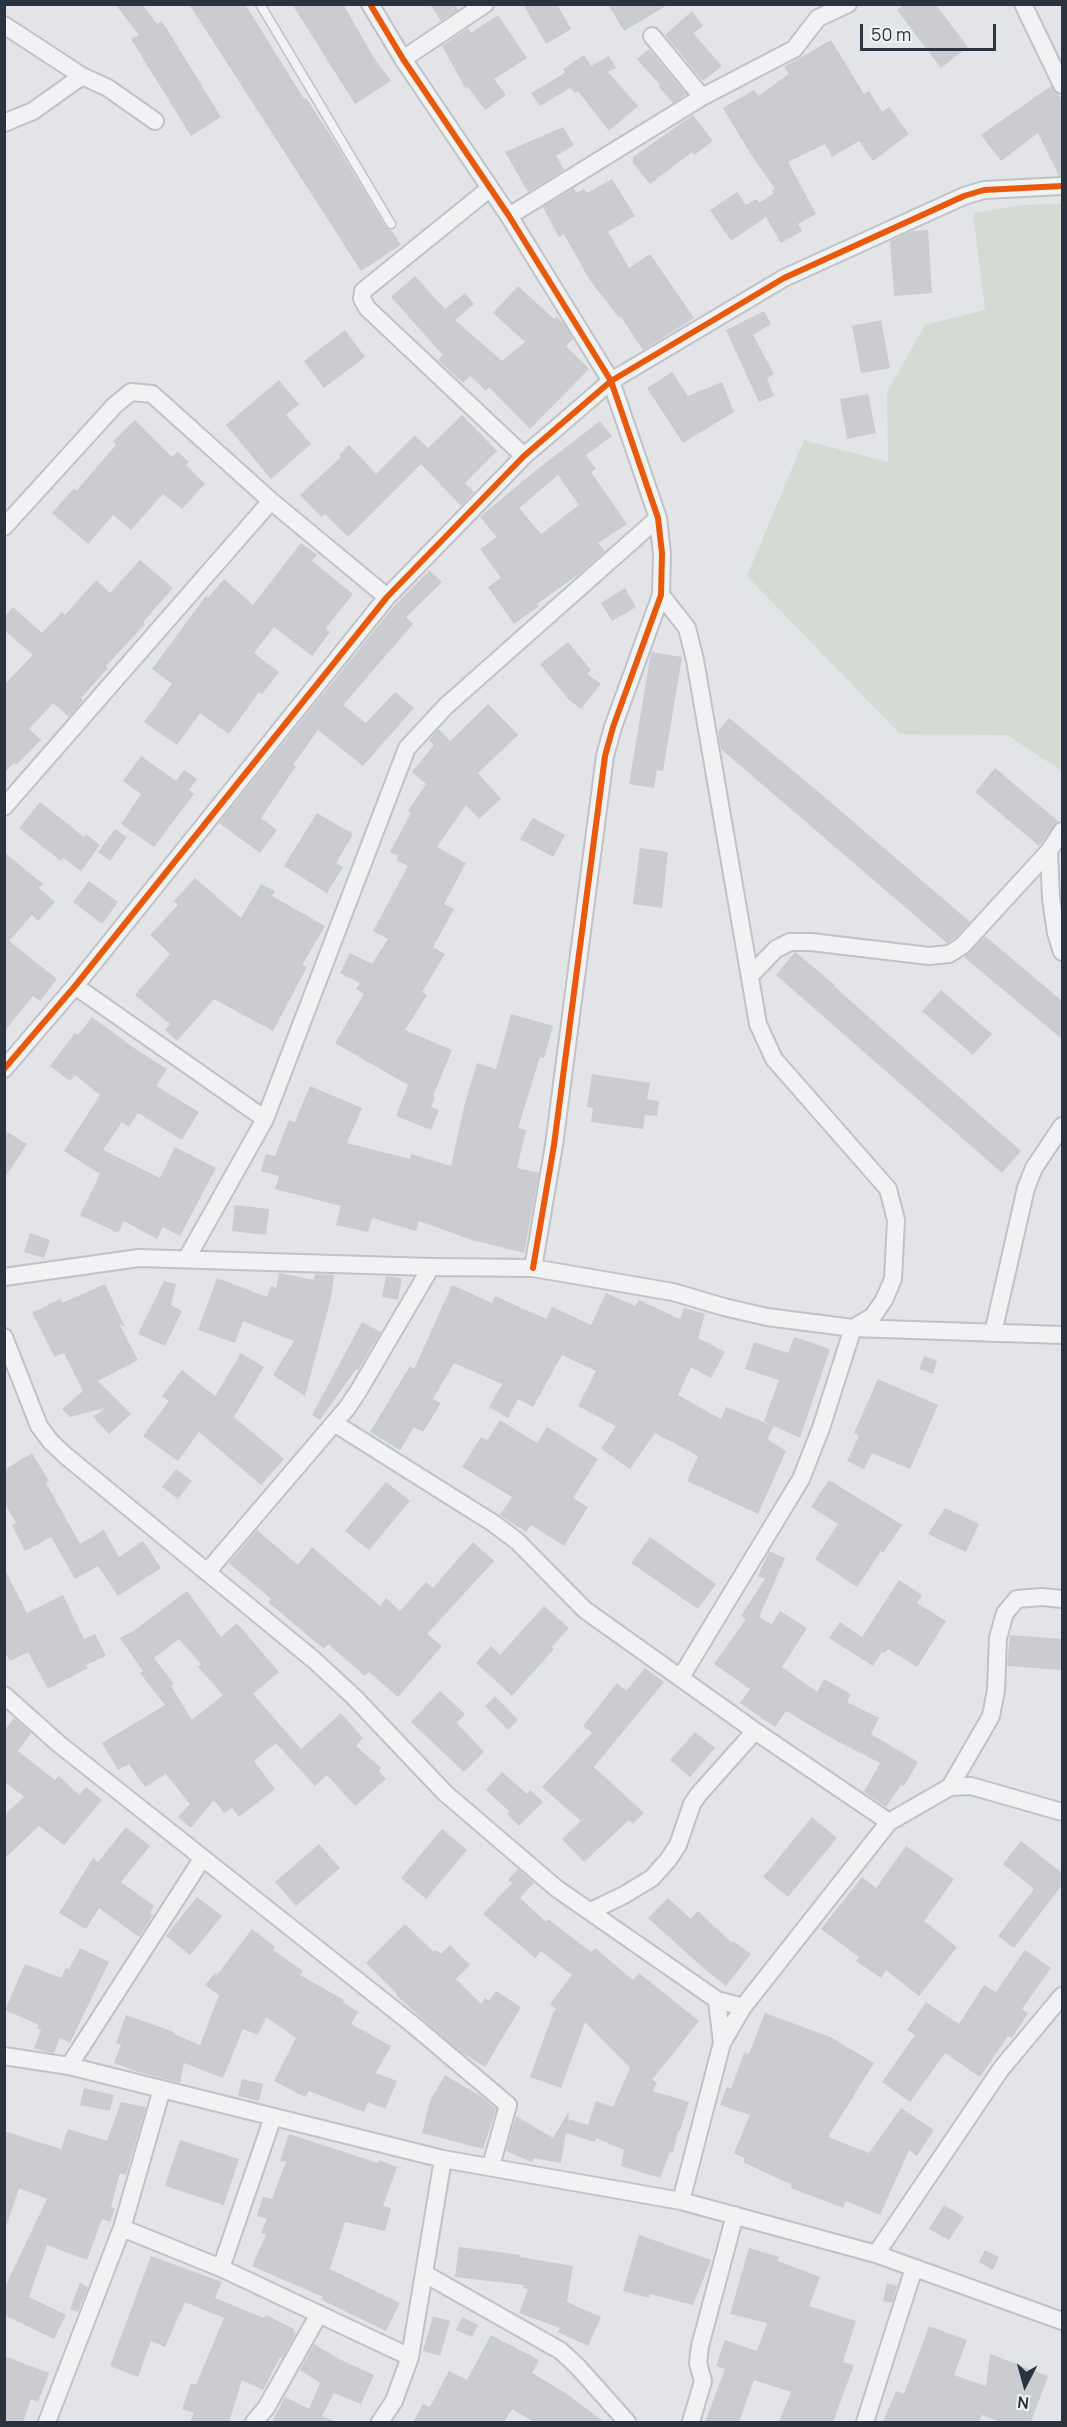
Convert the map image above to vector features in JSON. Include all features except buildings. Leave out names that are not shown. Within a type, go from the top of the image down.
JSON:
[{"type":"street","points":[[370,4],[403,59],[509,216],[611,381],[658,518],[662,553],[661,596],[613,727],[605,756],[554,1145],[533,1268]]},
{"type":"street","points":[[403,59],[485,4]]},
{"type":"street","points":[[509,216],[702,97],[794,49],[818,18],[848,4]]},
{"type":"street","points":[[1023,4],[1062,84]]},
{"type":"street","points":[[4,25],[82,76],[108,88],[155,121]]},
{"type":"street","points":[[652,36],[702,97]]},
{"type":"street","points":[[4,123],[33,111],[82,76]]},
{"type":"street","points":[[4,1069],[75,986],[387,597],[524,456],[611,381],[784,278],[964,196],[984,190],[1062,186]]},
{"type":"street","points":[[489,189],[363,291],[362,299],[367,308],[524,456]]},
{"type":"street","points":[[4,527],[115,405],[131,392],[152,394],[272,501],[387,597]]},
{"type":"street","points":[[4,807],[272,501]]},
{"type":"street","points":[[187,1258],[265,1119],[407,748],[446,706],[658,518]]},
{"type":"street","points":[[661,596],[687,628],[695,660],[758,1024],[774,1059],[888,1189],[896,1220],[893,1279],[884,1300],[873,1316],[853,1328],[821,1428],[801,1479],[681,1677]]},
{"type":"street","points":[[750,976],[776,949],[790,942],[811,942],[930,956],[949,954],[962,946],[1049,851],[1062,831]]},
{"type":"street","points":[[1049,851],[1051,898],[1056,933],[1062,952]]},
{"type":"street","points":[[75,986],[265,1119]]},
{"type":"street","points":[[993,1333],[1026,1188],[1034,1168],[1062,1126]]},
{"type":"street","points":[[4,1277],[139,1258],[533,1268],[673,1292],[767,1317],[853,1328],[1062,1335]]},
{"type":"street","points":[[208,1571],[334,1423],[359,1390],[431,1267]]},
{"type":"street","points":[[4,1337],[39,1426],[51,1442],[338,1681],[445,1793],[556,1888],[717,2000],[743,2007]]},
{"type":"street","points":[[334,1423],[493,1523],[517,1541],[585,1610],[755,1731],[890,1822]]},
{"type":"street","points":[[950,1787],[991,1716],[996,1690],[998,1638],[1005,1613],[1017,1599],[1042,1597],[1062,1599]]},
{"type":"street","points":[[4,1695],[59,1744],[411,2023],[508,2105],[491,2166]]},
{"type":"street","points":[[591,1911],[652,1878],[678,1845],[692,1804],[698,1795],[755,1731]]},
{"type":"street","points":[[681,2201],[722,2043],[743,2007],[890,1822],[950,1787],[971,1786],[1062,1812]]},
{"type":"street","points":[[69,2067],[202,1859]]},
{"type":"street","points":[[876,2254],[1001,2069],[1062,1996]]},
{"type":"street","points":[[717,2000],[722,2043]]},
{"type":"street","points":[[4,2056],[69,2067],[443,2159],[681,2201],[876,2254],[1062,2321]]},
{"type":"street","points":[[48,2422],[122,2228],[162,2089]]},
{"type":"street","points":[[221,2268],[273,2117]]},
{"type":"street","points":[[380,2422],[394,2401],[410,2358],[443,2159]]},
{"type":"street","points":[[691,2422],[703,2381],[698,2363],[700,2346],[735,2215]]},
{"type":"street","points":[[122,2228],[221,2268],[410,2358]]},
{"type":"street","points":[[865,2422],[914,2268]]},
{"type":"street","points":[[425,2274],[561,2351],[627,2422]]},
{"type":"street","points":[[254,2422],[266,2408],[319,2314]]},
{"type":"lane","points":[[260,4],[391,224]]},
{"type":"shaded area","points":[[1062,204],[1062,771],[1007,735],[900,734],[747,576],[804,440],[888,462],[887,392],[925,325],[985,310],[973,213],[1021,205]]},
{"type":"cycle path","points":[[370,4],[403,59],[509,216],[611,381],[658,518],[662,553],[661,595],[613,727],[605,756],[554,1145],[533,1268]]},
{"type":"cycle path","points":[[4,1069],[75,986],[387,597],[524,456],[611,381],[784,278],[964,196],[984,190],[1062,186]]}]
